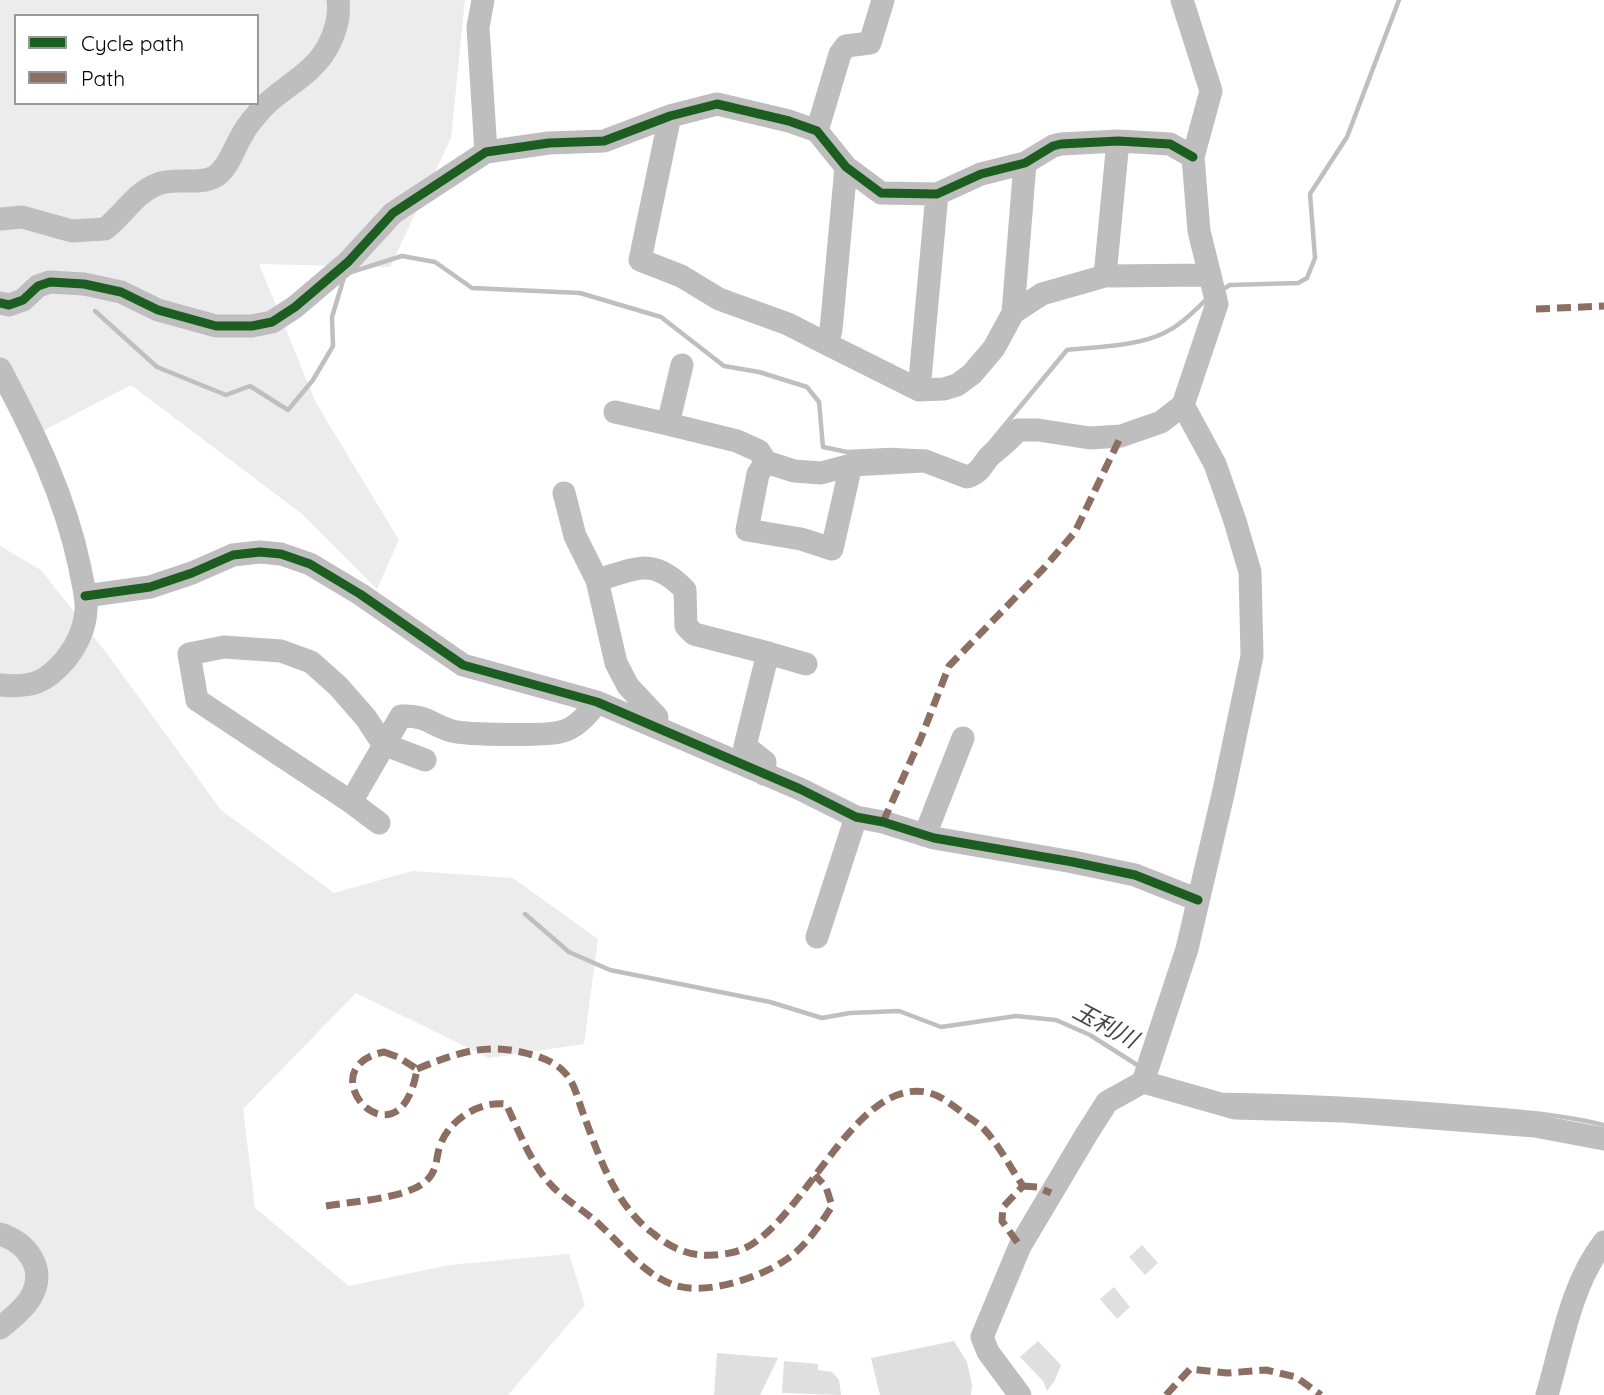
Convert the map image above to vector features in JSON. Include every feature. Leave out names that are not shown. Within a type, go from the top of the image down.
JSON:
[{"type":"street","points":[[0,219],[22,217],[72,231],[104,229],[142,193],[158,184],[202,180],[217,175],[225,167],[242,134],[258,113],[270,99],[312,68],[330,43],[337,25],[338,0]]},
{"type":"street","points":[[483,0],[478,27],[486,152]]},
{"type":"street","points":[[817,131],[840,54],[846,46],[870,43],[883,0]]},
{"type":"street","points":[[615,412],[737,441],[759,452],[766,462],[794,471],[821,472],[851,465],[925,461],[967,477],[978,474],[991,454],[1001,449],[1018,430],[1038,430],[1090,438],[1121,436],[1161,422],[1184,405],[1217,304],[1199,231],[1193,157],[1211,91],[1182,0]]},
{"type":"street","points":[[0,303],[9,305],[23,300],[38,286],[50,282],[84,284],[121,292],[158,310],[216,326],[252,326],[272,321],[295,307],[348,262],[393,213],[486,152],[549,143],[604,141],[670,116],[717,104],[789,121],[817,131],[846,167],[881,193],[937,194],[981,174],[1026,163],[1052,146],[1118,141],[1170,144],[1193,157]]},
{"type":"street","points":[[670,116],[640,260],[681,276],[719,299],[788,324],[919,390],[944,389],[957,385],[972,374],[994,348],[1013,313],[1026,163]]},
{"type":"street","points":[[1105,276],[1118,141]]},
{"type":"street","points":[[827,344],[831,330],[846,167]]},
{"type":"street","points":[[919,390],[937,194]]},
{"type":"street","points":[[1013,313],[1042,294],[1105,276],[1210,275]]},
{"type":"street","points":[[668,424],[682,365]]},
{"type":"street","points":[[0,369],[56,482],[75,542],[86,611],[76,645],[53,674],[31,684],[0,685]]},
{"type":"street","points":[[1020,1395],[988,1352],[982,1337],[1020,1246],[1107,1102],[1143,1082],[1187,949],[1252,656],[1250,572],[1215,464],[1184,405]]},
{"type":"street","points":[[766,462],[758,474],[747,530],[801,539],[832,549],[851,465]]},
{"type":"street","points":[[564,493],[575,536],[597,580],[616,663],[628,686],[657,717],[656,726]]},
{"type":"street","points":[[85,596],[150,587],[233,555],[260,552],[281,554],[310,564],[360,594],[463,665],[597,702],[800,789],[856,817],[925,835],[1135,876],[1198,900]]},
{"type":"street","points":[[597,580],[646,567],[671,575],[685,590],[687,626],[694,634],[806,664]]},
{"type":"street","points":[[379,823],[197,700],[189,654],[224,647],[281,651],[311,662],[338,685],[366,718],[383,744],[425,760]]},
{"type":"street","points":[[764,774],[765,762],[745,746],[768,653]]},
{"type":"street","points":[[351,802],[401,716],[417,716],[453,731],[499,734],[561,732],[584,718],[597,702]]},
{"type":"street","points":[[925,835],[963,738]]},
{"type":"street","points":[[817,937],[856,817]]},
{"type":"street","points":[[1143,1082],[1235,1108],[1343,1111],[1535,1126],[1604,1139]]},
{"type":"street","points":[[0,1234],[19,1241],[31,1253],[36,1279],[31,1297],[0,1328]]},
{"type":"street","points":[[1547,1395],[1562,1338],[1589,1261],[1604,1242]]},
{"type":"shaded area","points":[[0,0],[465,0],[451,138],[390,267],[259,264],[316,403],[399,540],[377,589],[302,514],[131,385],[37,434],[0,395]]},
{"type":"shaded area","points":[[0,546],[41,570],[108,655],[221,810],[334,893],[412,871],[513,878],[598,939],[584,1044],[489,1058],[356,993],[243,1109],[255,1208],[349,1286],[449,1265],[569,1254],[585,1305],[508,1395],[0,1395]]},
{"type":"building","points":[[1142,1245],[1158,1263],[1145,1275],[1129,1257]]},
{"type":"building","points":[[1114,1287],[1130,1307],[1117,1319],[1100,1299]]},
{"type":"building","points":[[954,1341],[967,1362],[972,1385],[971,1395],[880,1395],[871,1358]]},
{"type":"building","points":[[1038,1341],[1061,1365],[1047,1391],[1043,1381],[1020,1357]]},
{"type":"building","points":[[717,1353],[778,1358],[760,1395],[714,1395]]},
{"type":"building","points":[[784,1361],[818,1364],[818,1370],[832,1372],[839,1380],[841,1395],[782,1393]]},
{"type":"waterway","points":[[1220,291],[1230,285],[1298,283],[1307,278],[1315,258],[1310,194],[1347,137],[1399,0]]},
{"type":"waterway","points":[[95,311],[157,367],[226,395],[250,386],[288,410],[313,380],[333,346],[332,317],[345,274],[402,256],[435,262],[472,288],[580,293],[661,317],[724,366],[759,372],[807,387],[819,402],[823,447],[847,452],[928,452]]},
{"type":"waterway","points":[[990,443],[1067,350],[1117,345],[1154,337],[1176,326],[1207,299]]},
{"type":"waterway","name":"玉利川","points":[[525,914],[569,952],[610,970],[770,1002],[822,1018],[850,1013],[899,1011],[941,1027],[1016,1016],[1056,1020],[1090,1035],[1142,1068]]},
{"type":"waterway","name":"玉利川","points":[[1226,1095],[1489,1109],[1604,1125]]},
{"type":"marked path","points":[[1536,309],[1604,306]]},
{"type":"marked path","points":[[883,822],[921,738],[949,666],[1075,532],[1121,436]]},
{"type":"marked path","points":[[417,1069],[458,1054],[485,1049],[513,1051],[539,1057],[554,1064],[572,1082],[602,1163],[619,1195],[640,1223],[682,1251],[707,1255],[739,1251],[765,1234],[853,1129],[876,1107],[900,1094],[931,1093],[950,1103],[984,1129],[1023,1186],[1003,1207],[1002,1221],[1020,1246]]},
{"type":"marked path","points":[[384,1052],[417,1069],[407,1099],[393,1113],[378,1114],[364,1106],[355,1092],[353,1076],[362,1062],[384,1052]]},
{"type":"marked path","points":[[326,1206],[392,1196],[416,1188],[433,1173],[441,1143],[459,1119],[486,1105],[506,1104],[532,1158],[545,1178],[634,1259],[671,1284],[684,1287],[715,1287],[762,1273],[800,1248],[832,1206],[826,1187],[815,1175]]},
{"type":"marked path","points":[[1023,1186],[1037,1187],[1051,1193]]},
{"type":"marked path","points":[[1166,1395],[1190,1369],[1227,1373],[1266,1370],[1296,1377],[1321,1395]]},
{"type":"cycle path","points":[[0,303],[9,305],[23,300],[38,286],[50,282],[84,284],[121,292],[158,310],[216,326],[252,326],[272,322],[295,307],[348,262],[393,213],[486,152],[549,143],[604,141],[670,116],[717,104],[789,121],[817,131],[846,167],[881,193],[937,194],[981,174],[1025,163],[1061,144],[1118,141],[1170,144],[1193,157]]},
{"type":"cycle path","points":[[85,596],[150,587],[233,555],[260,552],[281,554],[310,564],[360,594],[463,665],[597,702],[800,789],[856,817],[883,822],[934,838],[1135,875],[1198,900]]}]
